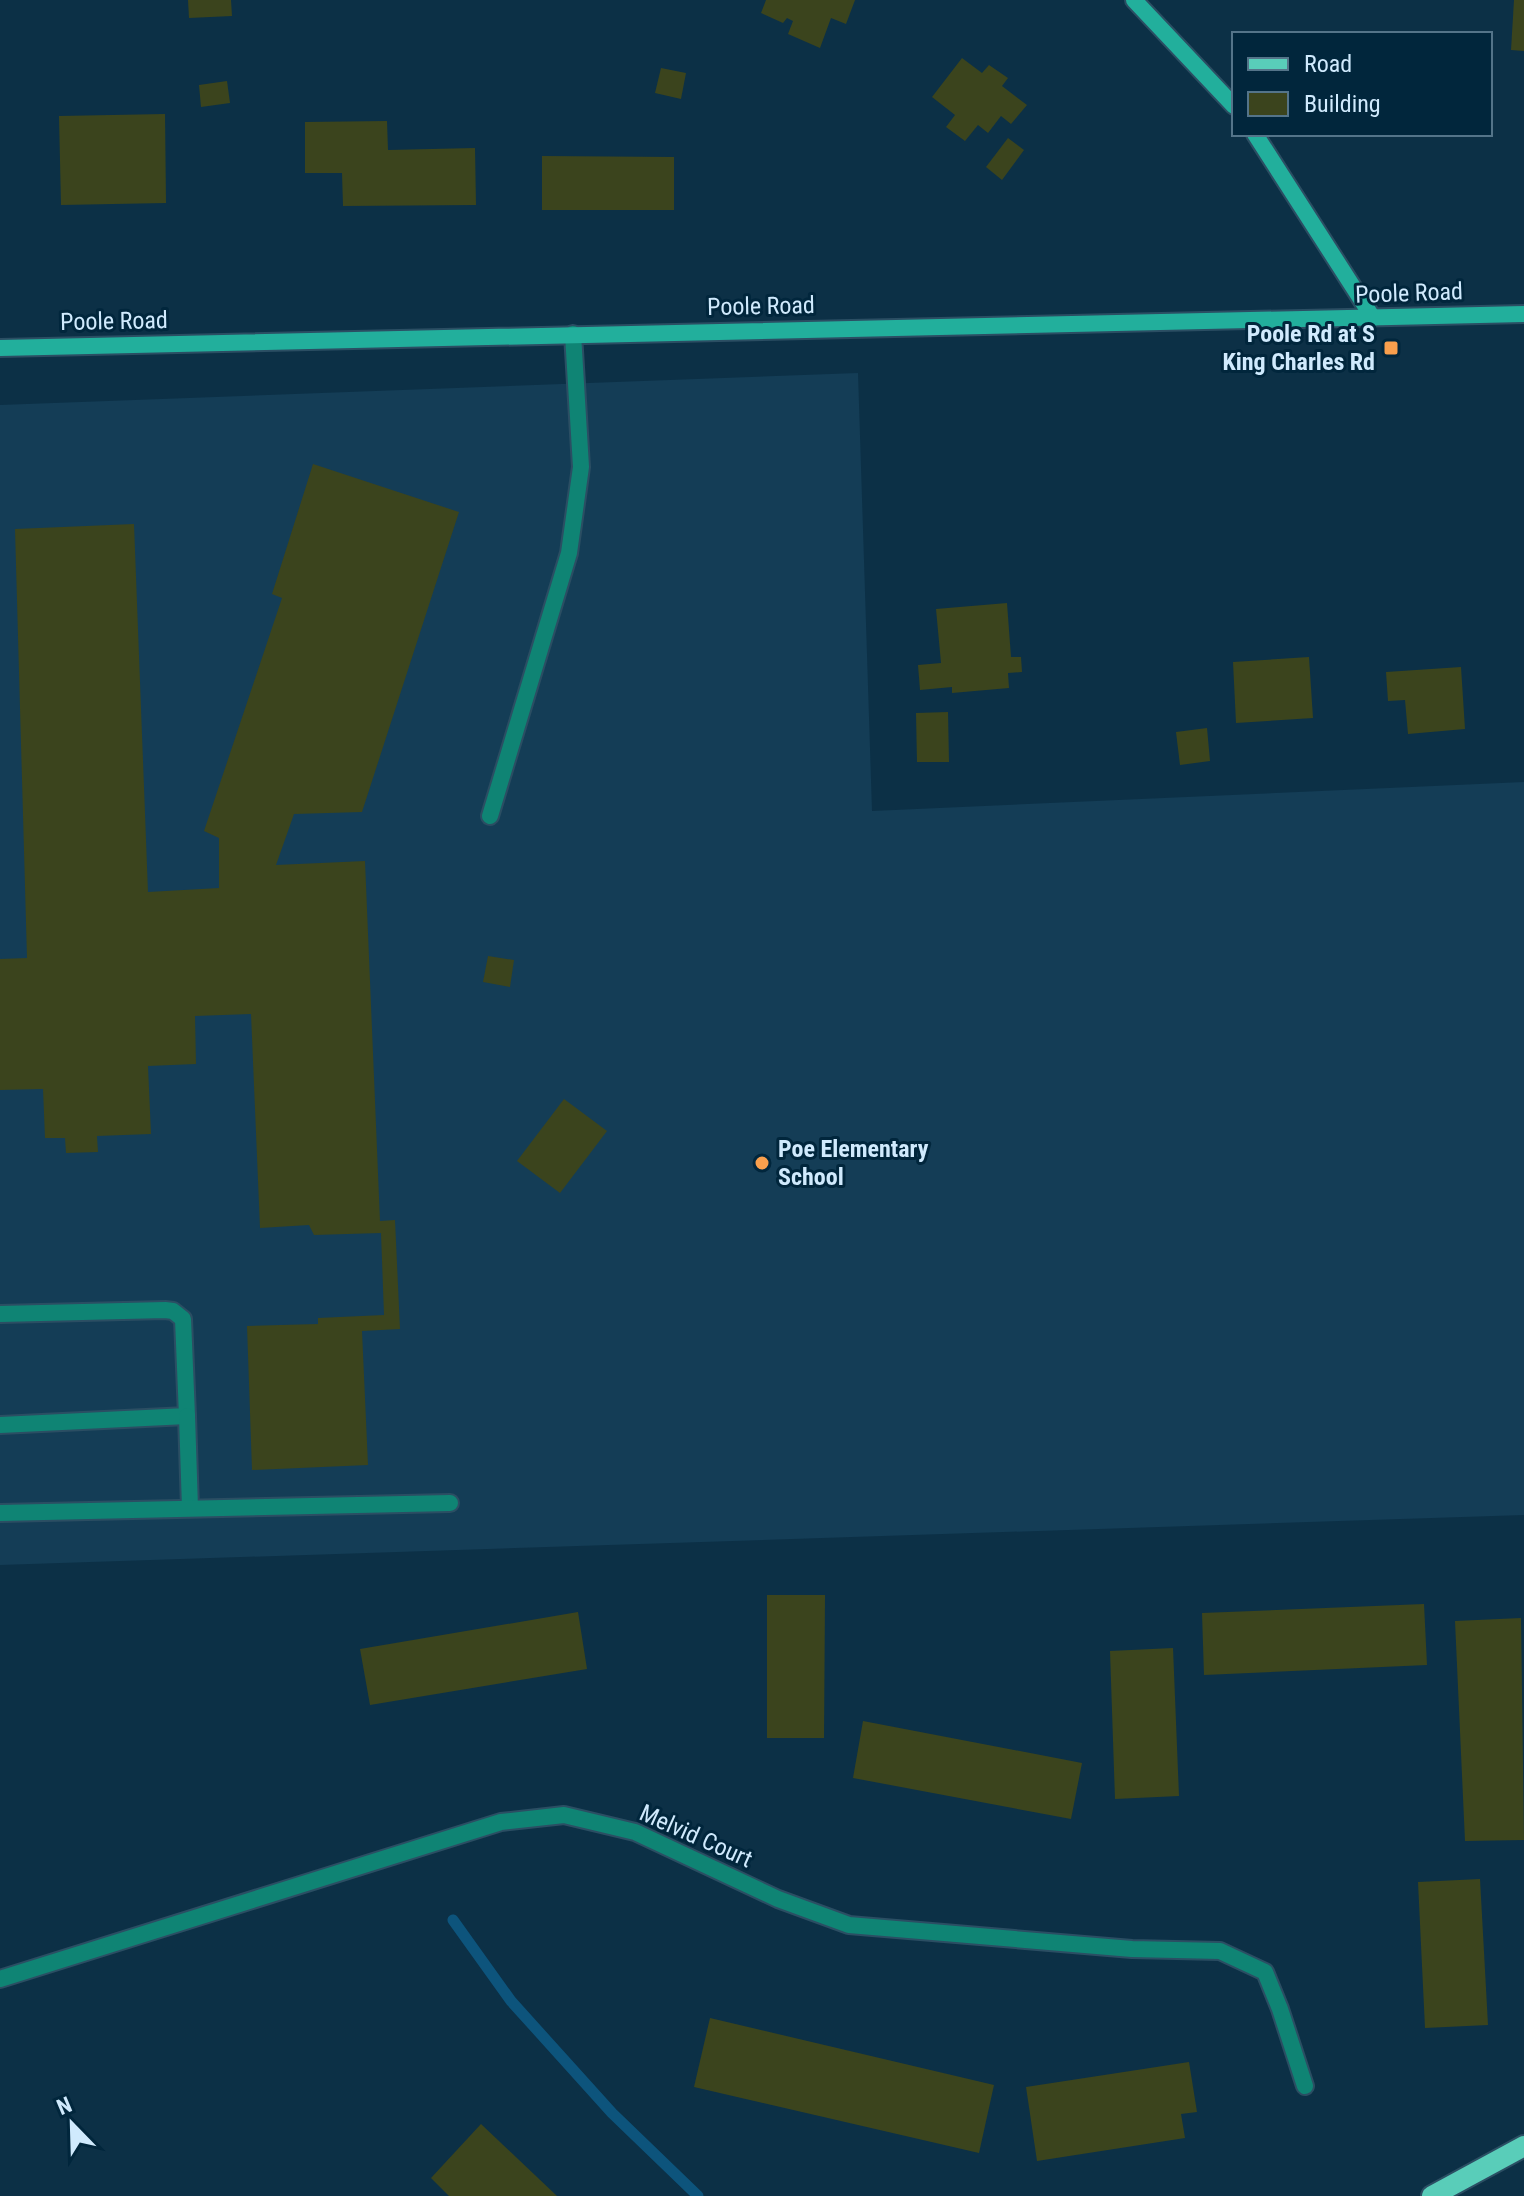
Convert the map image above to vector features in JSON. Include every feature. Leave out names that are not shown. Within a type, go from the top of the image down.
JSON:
[{"type":"main road","points":[[1134,0],[1232,104]]},
{"type":"main road","points":[[1256,136],[1373,318]]},
{"type":"main road","name":"Poole Road","points":[[0,348],[1524,314]]},
{"type":"main road","points":[[1432,2196],[1524,2146]]},
{"type":"street","points":[[490,816],[569,553],[581,467],[573,334]]},
{"type":"street","points":[[0,1314],[165,1310],[179,1314],[183,1319],[190,1508]]},
{"type":"street","points":[[0,1425],[187,1416]]},
{"type":"street","points":[[0,1513],[450,1503]]},
{"type":"street","name":"Melvid Court","points":[[0,1979],[501,1822],[564,1815],[635,1832],[778,1899],[849,1925],[1132,1949],[1220,1951],[1265,1972],[1305,2086]]},
{"type":"shaded area","name":"Poe Elementary School","points":[[858,373],[872,811],[1524,782],[1524,1515],[0,1565],[0,405]]},
{"type":"building","points":[[188,0],[231,0],[232,16],[189,18]]},
{"type":"building","points":[[766,0],[855,0],[846,24],[831,18],[820,48],[788,34],[793,21],[787,18],[783,23],[761,13]]},
{"type":"building","points":[[1514,0],[1524,0],[1524,51],[1511,50]]},
{"type":"building","points":[[962,58],[982,73],[989,65],[1008,78],[1002,86],[1027,105],[1011,124],[1001,116],[988,133],[978,125],[965,141],[946,127],[955,115],[932,97]]},
{"type":"building","points":[[661,68],[686,73],[681,99],[655,93]]},
{"type":"building","points":[[227,81],[230,103],[201,107],[199,85]]},
{"type":"building","points":[[165,114],[166,203],[61,205],[59,116]]},
{"type":"building","points":[[387,121],[388,150],[475,148],[476,205],[343,206],[342,173],[305,173],[305,122]]},
{"type":"building","points":[[1008,138],[1024,150],[1002,180],[986,167]]},
{"type":"building","points":[[542,156],[674,157],[674,210],[542,210]]},
{"type":"building","points":[[313,464],[459,512],[362,812],[294,814],[276,865],[365,861],[380,1221],[395,1220],[400,1329],[362,1331],[368,1465],[252,1470],[247,1326],[318,1324],[318,1318],[384,1315],[381,1233],[314,1235],[309,1225],[260,1228],[251,1014],[195,1016],[196,1064],[148,1066],[151,1134],[97,1136],[98,1152],[66,1153],[65,1138],[45,1138],[43,1089],[0,1090],[0,959],[27,958],[15,529],[134,524],[148,892],[219,888],[219,838],[204,831],[282,598],[272,594]]},
{"type":"building","points":[[1007,603],[1011,657],[1021,657],[1022,672],[1008,673],[1009,688],[952,693],[952,687],[920,690],[918,665],[941,663],[936,609]]},
{"type":"building","points":[[1309,657],[1313,718],[1236,723],[1233,662]]},
{"type":"building","points":[[1461,667],[1465,729],[1408,734],[1405,700],[1388,701],[1386,672]]},
{"type":"building","points":[[948,712],[949,762],[917,762],[916,713]]},
{"type":"building","points":[[1207,728],[1210,761],[1180,765],[1176,732]]},
{"type":"building","points":[[488,956],[514,960],[510,987],[483,982]]},
{"type":"building","points":[[564,1099],[607,1131],[560,1193],[517,1161]]},
{"type":"building","points":[[767,1595],[825,1595],[824,1738],[767,1738]]},
{"type":"building","points":[[1424,1604],[1427,1665],[1204,1675],[1202,1613]]},
{"type":"building","points":[[578,1612],[587,1669],[370,1705],[360,1649]]},
{"type":"building","points":[[1521,1618],[1524,1840],[1465,1841],[1455,1621]]},
{"type":"building","points":[[1173,1648],[1179,1796],[1115,1799],[1110,1651]]},
{"type":"building","points":[[863,1721],[1082,1763],[1071,1819],[853,1778]]},
{"type":"building","points":[[1480,1879],[1488,2025],[1425,2028],[1418,1882]]},
{"type":"building","points":[[710,2018],[994,2085],[979,2153],[694,2087]]},
{"type":"building","points":[[1189,2062],[1197,2112],[1181,2114],[1185,2138],[1037,2161],[1026,2087]]},
{"type":"building","points":[[481,2124],[557,2196],[449,2196],[431,2178]]},
{"type":"waterway","points":[[453,1920],[511,2001],[612,2113],[698,2196]]},
{"type":"place","name":"Poole Rd at S King Charles Rd","points":[[1391,348]]},
{"type":"place","name":"Poe Elementary School","points":[[762,1163]]}]
